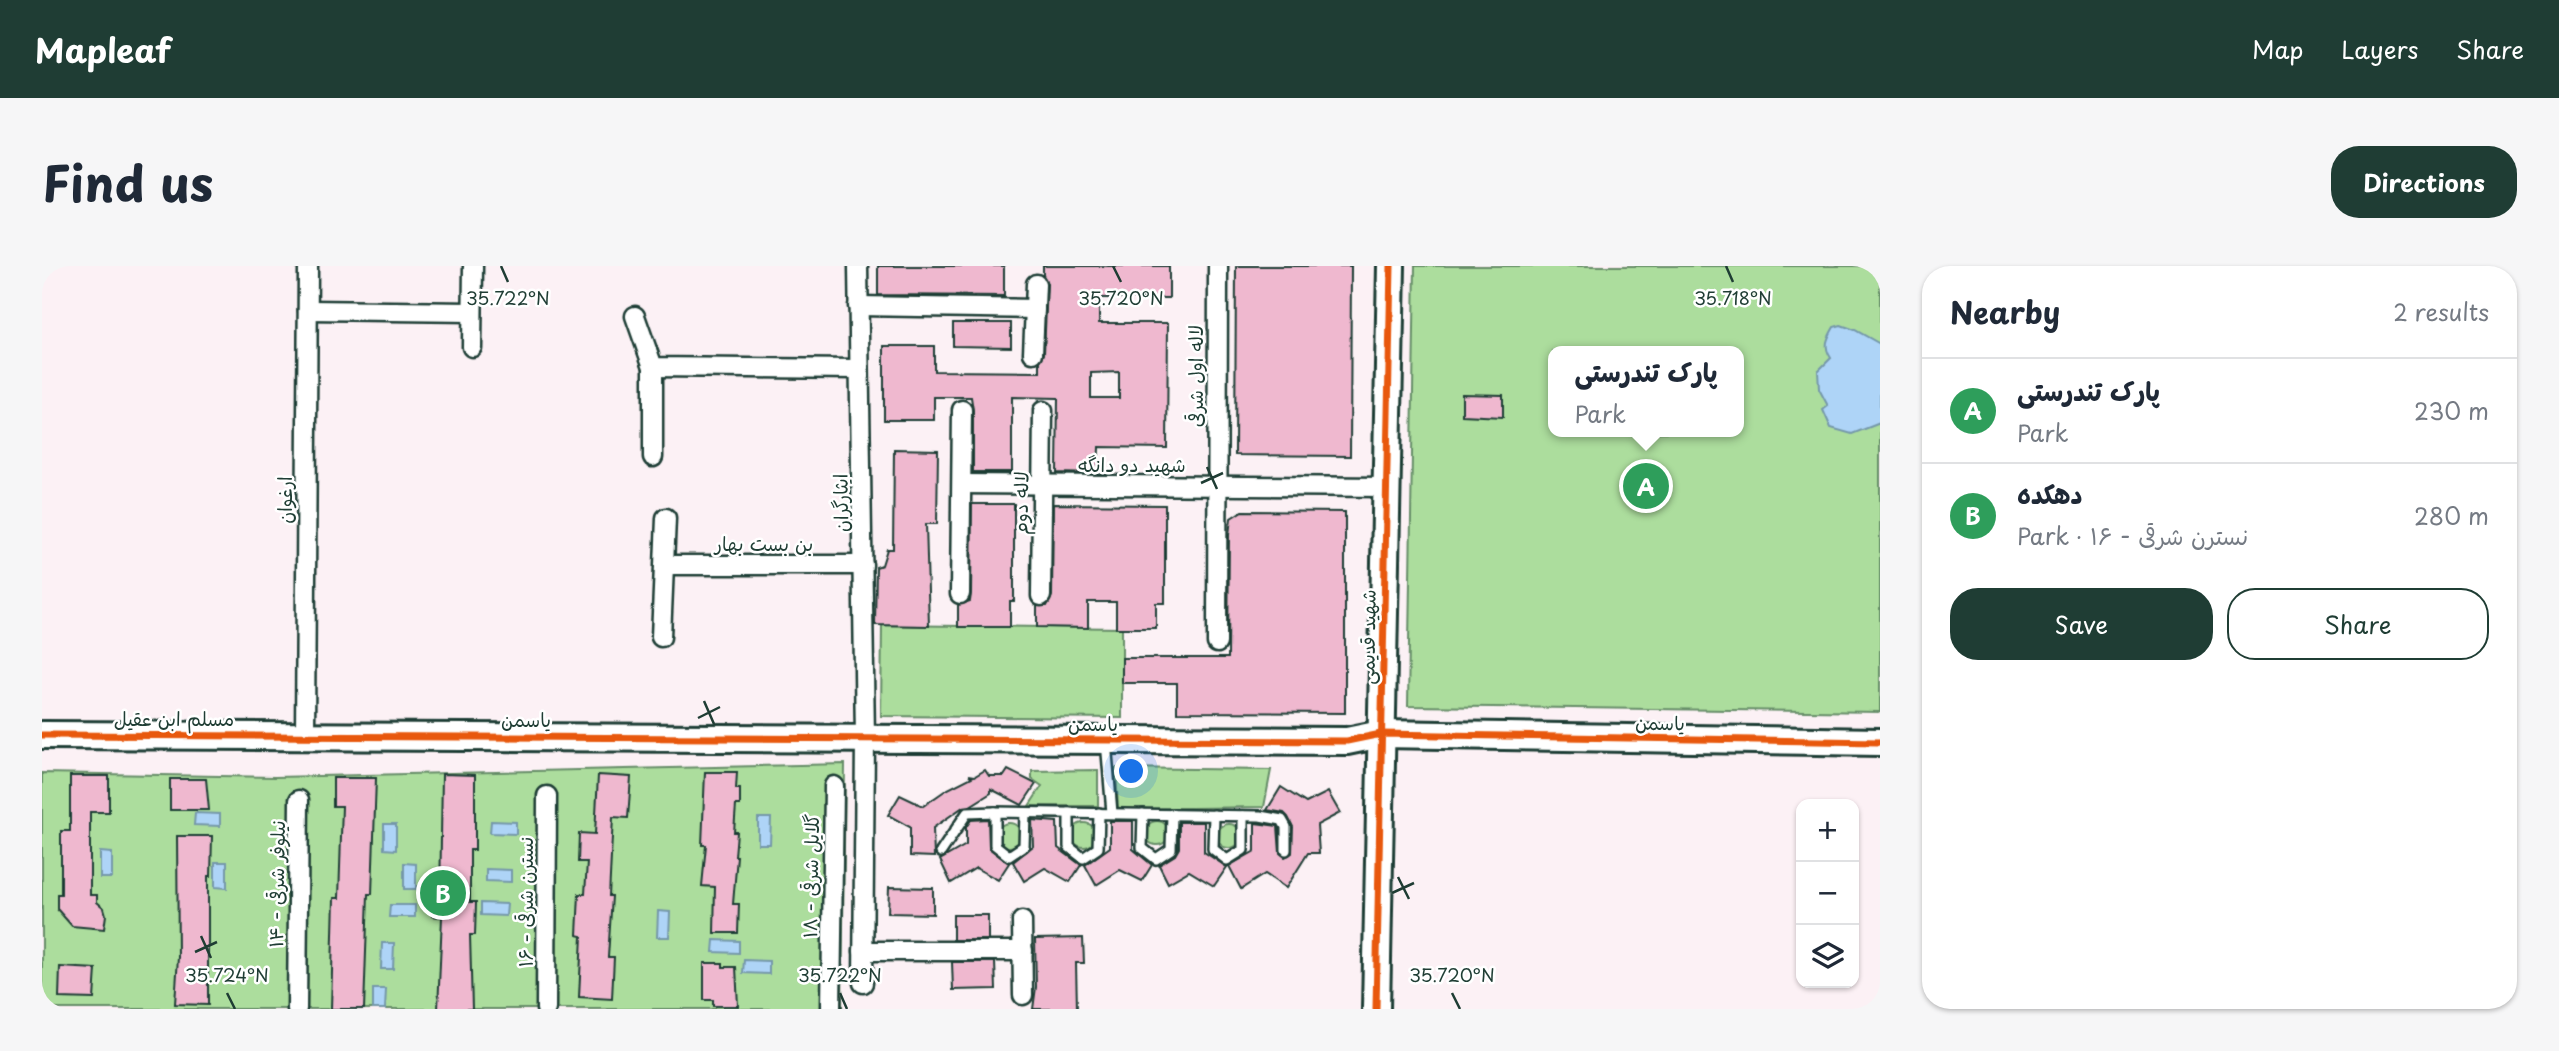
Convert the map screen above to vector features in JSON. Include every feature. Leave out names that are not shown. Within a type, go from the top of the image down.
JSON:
[{"type":"street","name":"ارغوان","points":[[305,735],[308,266]]},
{"type":"street","points":[[472,347],[473,266]]},
{"type":"street","name":"ایثارگران","points":[[858,266],[865,738],[863,984]]},
{"type":"street","name":"لاله اول شرقی","points":[[1217,266],[1217,643]]},
{"type":"street","name":"شهید قدیمی","points":[[1376,1009],[1391,266]]},
{"type":"street","points":[[1033,354],[1036,284]]},
{"type":"street","points":[[858,306],[1035,309]]},
{"type":"street","points":[[308,310],[472,312]]},
{"type":"street","points":[[635,316],[653,368],[653,457]]},
{"type":"street","points":[[653,368],[859,369]]},
{"type":"street","points":[[960,594],[962,410]]},
{"type":"street","name":"لاله دوم","points":[[1041,596],[1043,411]]},
{"type":"street","name":"شهید دو دانگه","points":[[962,484],[1387,487]]},
{"type":"street","points":[[661,637],[666,518]]},
{"type":"street","name":"بن بست بهار","points":[[664,565],[863,565]]},
{"type":"street","name":"مسلم ابن عقیل","points":[[42,735],[305,735]]},
{"type":"street","name":"یاسمن","points":[[305,735],[1347,741],[1880,758]]},
{"type":"street","name":"یاسمن","points":[[1381,742],[1880,742]]},
{"type":"street","name":"گلایل شرقی - ۱۸","points":[[831,1009],[834,786]]},
{"type":"street","name":"نسترن شرقی - ۱۶","points":[[546,1009],[547,796]]},
{"type":"street","name":"نیلوفر شرقی - ۱۴","points":[[297,1009],[299,800]]},
{"type":"street","points":[[1021,920],[1023,995]]},
{"type":"street","points":[[863,951],[1023,951]]},
{"type":"lane","points":[[1106,740],[1112,813]]},
{"type":"lane","points":[[995,812],[995,845],[1009,856],[1024,846],[1025,813]]},
{"type":"lane","points":[[941,852],[967,813],[995,812],[1214,815],[1282,820],[1286,827],[1286,850]]},
{"type":"lane","points":[[1069,813],[1069,847],[1083,858],[1098,848],[1099,813]]},
{"type":"lane","points":[[1143,814],[1142,848],[1156,859],[1171,849],[1172,814]]},
{"type":"lane","points":[[1214,815],[1213,849],[1227,860],[1243,850],[1243,816]]},
{"type":"green space","points":[[1415,266],[1880,266],[1880,712],[1408,706]]},
{"type":"green space","points":[[882,625],[1122,628],[1122,718],[881,716]]},
{"type":"green space","points":[[845,764],[842,1009],[42,1009],[42,773],[275,777]]},
{"type":"green space","points":[[1116,768],[1271,770],[1264,807],[1118,809]]},
{"type":"green space","points":[[1098,770],[1098,806],[1029,806],[1042,786],[1032,779],[1032,771]]},
{"type":"green space","points":[[1157,821],[1166,824],[1169,833],[1166,842],[1157,845],[1148,842],[1145,833],[1148,824]]},
{"type":"green space","points":[[1009,823],[1018,826],[1021,835],[1018,844],[1009,847],[1000,844],[997,835],[1000,826]]},
{"type":"green space","points":[[1079,823],[1089,823],[1096,830],[1096,840],[1089,847],[1079,847],[1072,840],[1072,830]]},
{"type":"green space","points":[[1224,824],[1234,824],[1241,831],[1241,841],[1234,848],[1224,848],[1217,841],[1217,831]]},
{"type":"water","points":[[1841,325],[1880,344],[1880,423],[1852,434],[1831,428],[1823,410],[1828,406],[1819,389],[1818,371],[1831,358],[1827,350],[1828,339],[1834,327]]},
{"type":"water","points":[[195,813],[220,814],[220,826],[194,825]]},
{"type":"water","points":[[758,818],[771,818],[770,844],[758,844]]},
{"type":"water","points":[[491,821],[516,822],[516,834],[490,833]]},
{"type":"water","points":[[384,824],[396,824],[396,850],[384,849]]},
{"type":"water","points":[[100,852],[112,853],[112,878],[100,878]]},
{"type":"water","points":[[215,862],[227,862],[227,888],[215,887]]},
{"type":"water","points":[[404,863],[416,864],[416,889],[404,889]]},
{"type":"water","points":[[486,869],[511,870],[511,882],[486,881]]},
{"type":"water","points":[[481,903],[507,904],[506,916],[481,915]]},
{"type":"water","points":[[390,905],[415,905],[415,917],[389,917]]},
{"type":"water","points":[[658,911],[670,912],[669,937],[657,937]]},
{"type":"water","points":[[714,940],[739,941],[739,953],[713,952]]},
{"type":"water","points":[[382,943],[394,943],[393,969],[381,969]]},
{"type":"water","points":[[744,960],[769,961],[769,974],[743,973]]},
{"type":"water","points":[[373,989],[386,989],[385,1009],[373,1009]]},
{"type":"building","points":[[878,266],[1004,266],[1004,296],[878,295]]},
{"type":"building","points":[[1043,266],[1169,266],[1169,298],[1099,298],[1099,323],[1168,323],[1167,448],[1099,447],[1098,474],[1057,473],[1058,398],[1012,397],[1012,472],[973,472],[971,397],[934,397],[934,420],[884,420],[884,346],[934,346],[934,371],[1040,372],[1040,361],[1044,354],[1047,284]],"holes":[[[1119,372],[1119,398],[1091,398],[1091,373]]]},
{"type":"building","points":[[1236,266],[1351,266],[1350,456],[1235,455]]},
{"type":"building","points":[[953,323],[1011,323],[1011,347],[953,346]]},
{"type":"building","points":[[1462,394],[1503,395],[1503,417],[1462,415]]},
{"type":"building","points":[[894,449],[938,450],[937,524],[926,524],[929,626],[875,625],[876,567],[882,565],[887,549],[893,549]]},
{"type":"building","points":[[972,504],[1014,504],[1014,601],[1010,601],[1010,627],[958,627],[958,605],[970,601],[971,594]]},
{"type":"building","points":[[1053,504],[1165,505],[1165,603],[1156,603],[1156,628],[1116,628],[1116,602],[1088,602],[1088,628],[1037,627],[1037,606],[1047,606],[1052,596]]},
{"type":"building","points":[[1242,511],[1345,512],[1345,713],[1177,712],[1177,683],[1122,683],[1122,658],[1228,658],[1229,535],[1231,518]]},
{"type":"building","points":[[985,770],[989,776],[1004,776],[1008,770],[1036,784],[1022,805],[991,789],[991,793],[970,806],[963,807],[933,828],[934,857],[910,856],[910,827],[888,815],[900,795],[923,806],[972,777],[969,775],[975,776]]},
{"type":"building","points":[[705,772],[737,772],[736,789],[740,789],[740,805],[736,805],[734,832],[737,832],[737,856],[733,904],[739,904],[738,933],[714,933],[715,887],[702,886],[706,845],[702,845]]},
{"type":"building","points":[[442,774],[475,775],[475,850],[470,850],[470,902],[476,902],[475,935],[470,935],[472,1009],[438,1009],[442,917],[432,916],[433,901],[440,901]]},
{"type":"building","points":[[598,775],[631,777],[628,818],[613,817],[608,957],[614,957],[612,999],[579,997],[582,936],[577,935],[579,894],[585,894],[587,862],[578,862],[579,833],[595,834]]},
{"type":"building","points":[[70,776],[109,776],[109,812],[90,812],[90,895],[97,895],[97,902],[104,908],[104,929],[72,926],[57,909],[57,894],[61,894],[61,831],[70,831]]},
{"type":"building","points":[[333,778],[376,778],[364,1009],[331,1009],[334,898],[339,898],[342,806],[333,806]]},
{"type":"building","points":[[170,779],[206,779],[209,810],[170,810]]},
{"type":"building","points":[[1281,787],[1306,803],[1328,792],[1340,813],[1317,825],[1319,853],[1308,853],[1286,888],[1265,874],[1241,889],[1229,866],[1255,851],[1255,823],[1278,826],[1280,853],[1285,857],[1292,853],[1293,827],[1288,817],[1284,813],[1267,810]]},
{"type":"building","points":[[988,819],[989,848],[1009,863],[998,880],[976,868],[951,883],[940,860],[966,845],[966,827],[971,820]]},
{"type":"building","points":[[1032,820],[1057,822],[1058,848],[1081,865],[1070,882],[1045,868],[1024,881],[1013,862],[1033,846]]},
{"type":"building","points":[[1110,821],[1133,821],[1133,849],[1152,865],[1142,881],[1120,870],[1096,885],[1085,865],[1110,847]]},
{"type":"building","points":[[1179,822],[1204,822],[1204,852],[1227,867],[1214,886],[1189,871],[1168,883],[1159,865],[1175,855],[1179,848]]},
{"type":"building","points":[[177,836],[212,836],[211,876],[208,876],[208,1005],[175,1004],[178,957]]},
{"type":"building","points":[[889,887],[933,888],[933,914],[888,913]]},
{"type":"building","points":[[953,915],[988,915],[988,940],[953,940]]},
{"type":"building","points":[[1083,938],[1084,963],[1076,963],[1077,1009],[1033,1009],[1036,987],[1035,939]]},
{"type":"building","points":[[952,962],[995,962],[996,989],[953,990]]},
{"type":"building","points":[[704,963],[723,963],[723,967],[736,967],[738,1006],[713,1006],[713,1000],[704,1000]]},
{"type":"building","points":[[60,967],[96,969],[94,999],[59,998]]},
{"type":"cycle path","points":[[1376,1009],[1391,266]]},
{"type":"cycle path","points":[[42,735],[1347,741],[1381,734],[1880,742]]},
{"type":"place","name":"پارک تندرستی","points":[[1646,486]]},
{"type":"place","name":"دهکده","points":[[443,893]]}]
